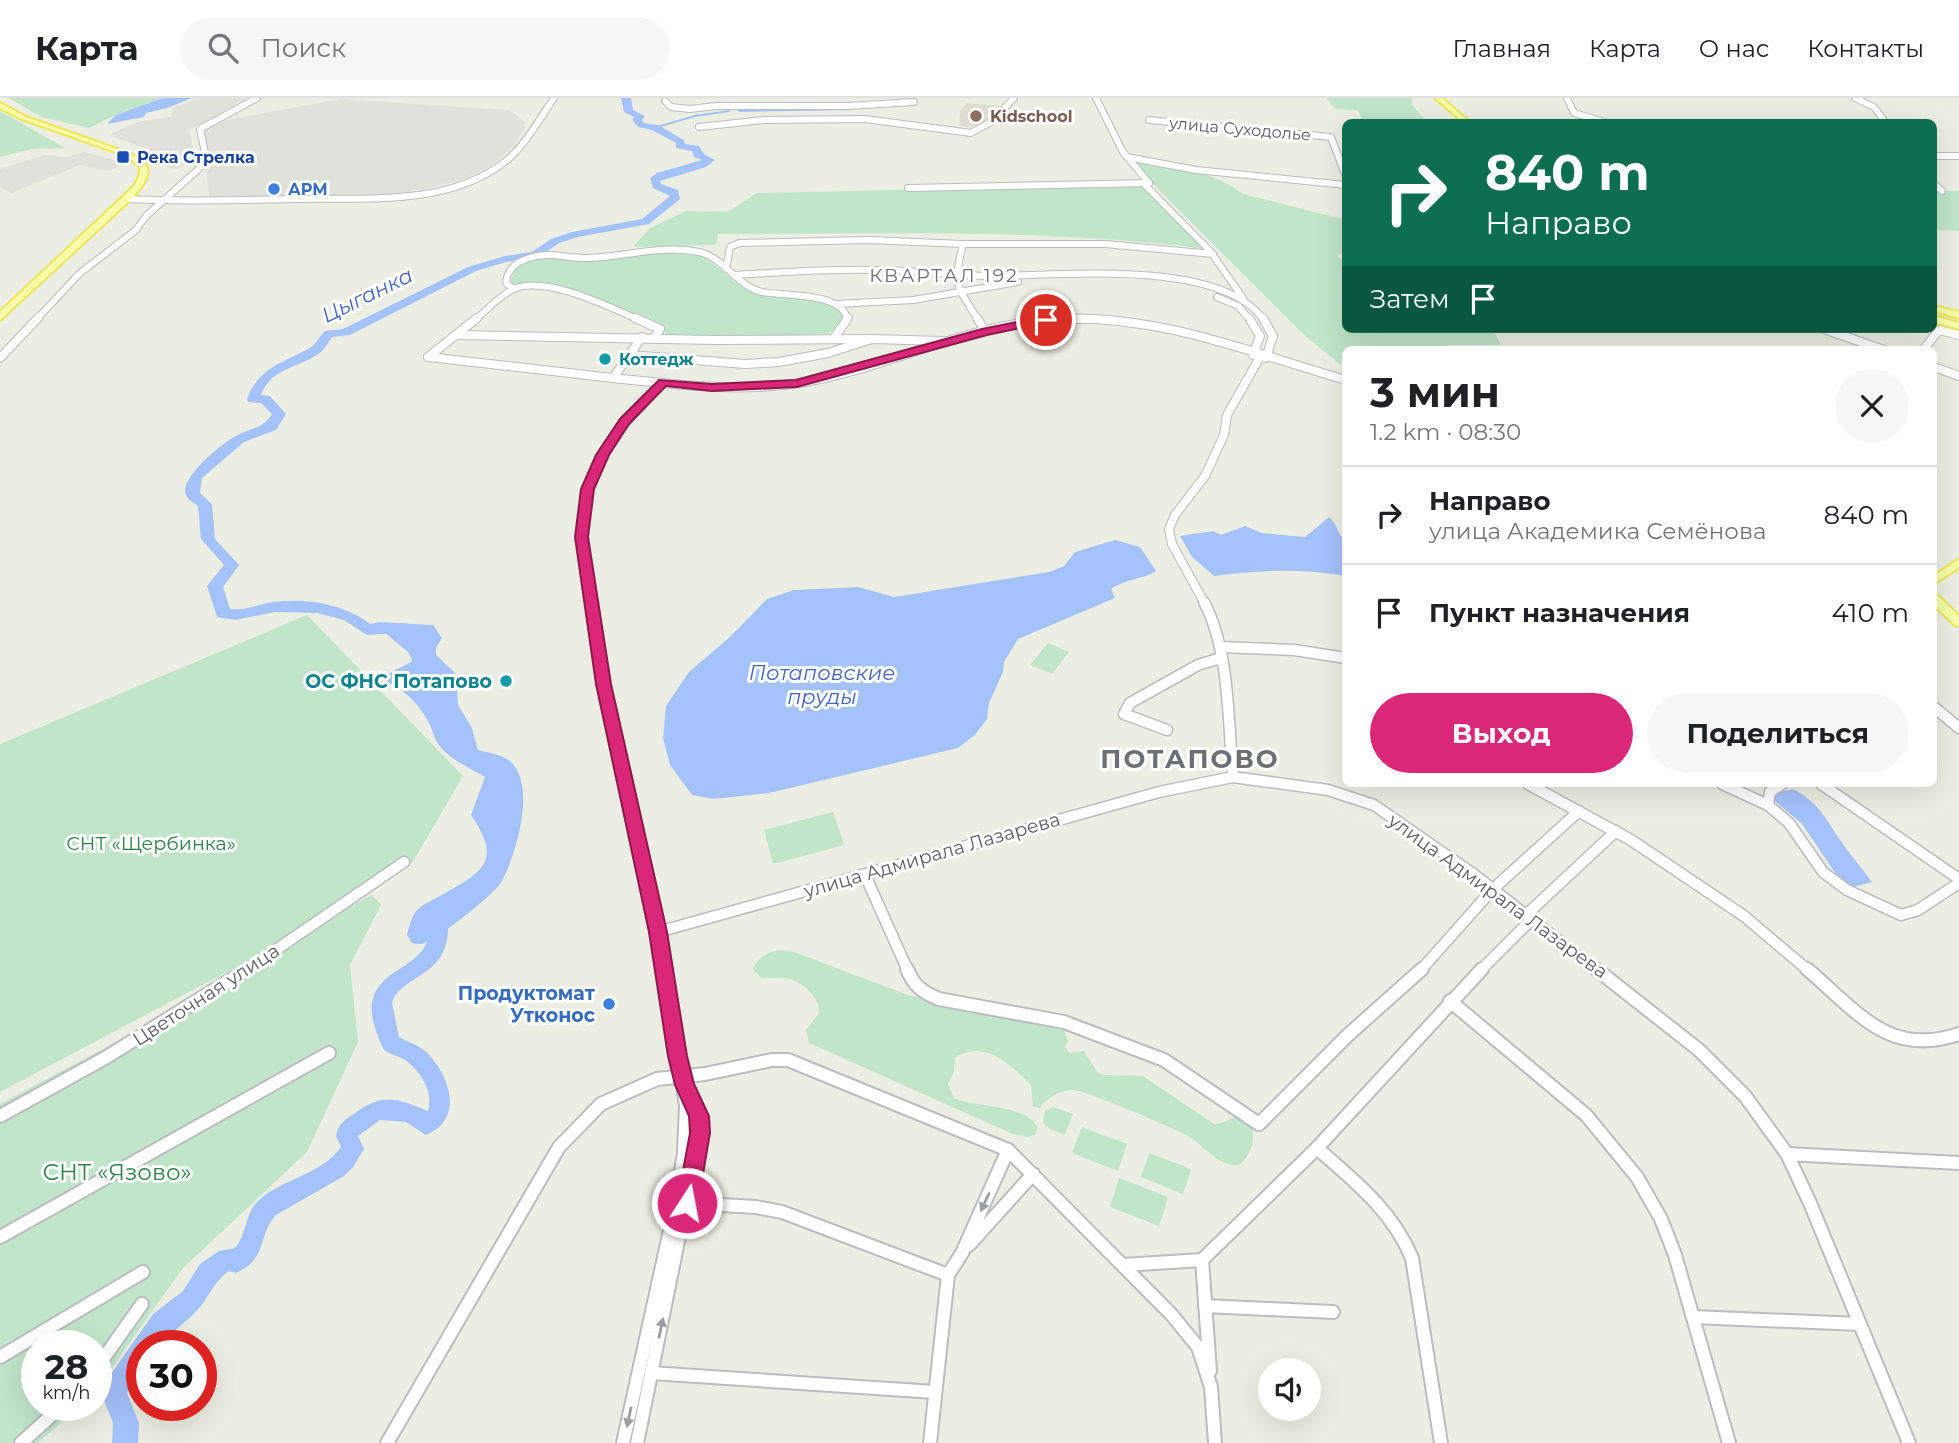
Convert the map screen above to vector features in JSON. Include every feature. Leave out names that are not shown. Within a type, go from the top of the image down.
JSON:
[{"type":"main road","points":[[1430,98],[1443,114]]},
{"type":"main road","points":[[1438,98],[1462,119]]},
{"type":"main road","points":[[0,105],[24,118],[113,148],[139,161],[145,175],[126,199],[0,317]]},
{"type":"main road","points":[[1937,309],[1959,314]]},
{"type":"main road","points":[[1937,320],[1959,326]]},
{"type":"main road","points":[[1937,578],[1959,562]]},
{"type":"main road","points":[[1937,602],[1959,621]]},
{"type":"street","points":[[0,358],[80,273],[136,230],[146,216],[202,166],[206,158],[200,129],[257,98]]},
{"type":"street","points":[[126,199],[368,198],[425,194],[488,174],[503,164],[554,98]]},
{"type":"street","points":[[699,127],[764,120],[850,119],[894,121],[971,132],[991,122],[1014,98]]},
{"type":"street","points":[[908,188],[1149,183],[1127,157],[1096,98]]},
{"type":"street","points":[[1567,98],[1574,113],[1595,119]]},
{"type":"street","points":[[1855,98],[1874,107],[1883,119]]},
{"type":"street","points":[[666,101],[671,107],[690,109],[716,106],[847,106],[914,102]]},
{"type":"street","points":[[847,106],[850,119]]},
{"type":"street","name":"улица Суходолье","points":[[1149,120],[1331,137],[1342,166]]},
{"type":"street","points":[[1937,156],[1959,156]]},
{"type":"street","points":[[1127,157],[1196,170],[1342,185]]},
{"type":"street","points":[[1143,183],[1213,254],[1244,300]]},
{"type":"street","points":[[1937,187],[1942,191]]},
{"type":"street","points":[[726,269],[730,247],[739,243],[883,240],[963,244],[1105,244],[1213,254]]},
{"type":"street","points":[[963,244],[955,276],[960,290],[985,331]]},
{"type":"street","points":[[514,289],[506,284],[509,270],[518,262],[551,254],[583,259],[642,251],[704,253],[756,290],[799,295],[835,304],[913,300],[960,290],[1042,280],[1099,279],[1169,286],[1227,300],[1248,314],[1260,336],[1259,357]]},
{"type":"street","points":[[734,275],[891,270],[955,276],[1124,274],[1209,287],[1244,300],[1260,312],[1273,336],[1227,415],[1224,435],[1205,476],[1175,515],[1169,528],[1172,544],[1212,615],[1220,652],[1233,777]]},
{"type":"street","points":[[655,337],[660,329],[657,327],[552,286],[531,285],[514,289],[428,357],[712,387],[797,383],[985,331],[1046,320],[1076,318],[1130,321],[1179,332],[1342,379]]},
{"type":"street","points":[[834,338],[838,328],[848,318],[835,304]]},
{"type":"street","points":[[1937,332],[1939,330],[1959,335]]},
{"type":"street","points":[[1835,333],[1873,346]]},
{"type":"street","points":[[456,335],[954,341]]},
{"type":"street","points":[[613,378],[642,337]]},
{"type":"street","points":[[630,355],[745,363],[779,362],[828,353],[872,340]]},
{"type":"street","points":[[913,340],[918,351]]},
{"type":"street","points":[[1937,368],[1959,376]]},
{"type":"street","points":[[623,1443],[676,1203],[685,1135],[684,1080],[658,932],[603,684],[582,537],[587,489],[602,455],[624,422],[663,383]]},
{"type":"street","points":[[1167,730],[1124,714],[1129,703],[1220,652],[1294,650],[1342,657]]},
{"type":"street","points":[[1937,710],[1959,728]]},
{"type":"street","name":"улица Адмирала Лазарева","points":[[658,932],[1125,801],[1233,777],[1328,789],[1374,805],[1529,917],[1699,1050],[1745,1096],[1787,1154],[1810,1203],[1909,1443]]},
{"type":"street","points":[[1534,787],[1616,831],[1745,916],[1882,1032],[1904,1042],[1937,1043],[1959,1034]]},
{"type":"street","points":[[1729,787],[1768,804],[1788,823],[1823,872],[1847,890],[1901,915],[1918,910],[1959,881],[1825,787]]},
{"type":"street","points":[[1768,804],[1770,792],[1778,787]]},
{"type":"street","points":[[865,875],[913,983],[924,993],[939,999],[1064,1022],[1164,1060],[1259,1124],[1348,1035],[1420,971],[1492,890],[1579,811]]},
{"type":"street","points":[[1123,1265],[1202,1260],[1317,1148],[1529,917],[1616,831]]},
{"type":"street","name":"Цветочная улица","points":[[0,1116],[147,1035],[192,1007],[404,862]]},
{"type":"street","points":[[1450,1001],[1586,1115],[1637,1177],[1661,1219],[1693,1317],[1729,1443]]},
{"type":"street","points":[[0,1237],[328,1053]]},
{"type":"street","points":[[387,1443],[559,1147],[601,1104],[657,1079],[684,1080],[772,1060],[788,1060],[1008,1150],[1171,1314],[1198,1347],[1211,1387]]},
{"type":"street","points":[[637,1443],[700,1133],[699,1116],[684,1080]]},
{"type":"street","points":[[1317,1148],[1392,1215],[1405,1239],[1412,1258],[1441,1443]]},
{"type":"street","points":[[930,1443],[948,1275],[962,1253],[1008,1150]]},
{"type":"street","points":[[1787,1154],[1959,1163]]},
{"type":"street","points":[[962,1253],[1033,1174]]},
{"type":"street","points":[[687,1203],[756,1207],[782,1212],[948,1275]]},
{"type":"street","points":[[1202,1260],[1215,1443]]},
{"type":"street","points":[[0,1357],[143,1272]]},
{"type":"street","points":[[112,1346],[142,1304]]},
{"type":"street","points":[[1205,1306],[1333,1312]]},
{"type":"street","points":[[1693,1317],[1860,1324]]},
{"type":"street","points":[[651,1373],[935,1392]]},
{"type":"street","points":[[21,1443],[45,1421]]},
{"type":"shaded area","points":[[199,98],[247,98],[189,130],[196,160],[175,170],[146,158],[153,154],[145,151],[148,149],[108,135],[137,122],[171,117],[172,108]]},
{"type":"shaded area","points":[[340,99],[509,110],[525,122],[524,130],[513,146],[493,165],[464,179],[423,190],[385,195],[222,199],[209,196],[202,129],[217,122]]},
{"type":"shaded area","name":"Kidschool","points":[[966,103],[1002,106],[980,127],[959,126],[960,112]]},
{"type":"shaded area","points":[[84,152],[127,163],[109,171],[80,165],[12,193],[0,188],[0,169],[45,155],[66,157]]},
{"type":"green space","points":[[9,98],[163,98],[89,128],[41,117]]},
{"type":"green space","points":[[1326,98],[1412,98],[1412,105],[1424,119],[1362,119],[1358,110],[1335,109]]},
{"type":"green space","points":[[0,111],[65,148],[32,149],[0,157]]},
{"type":"green space","points":[[1134,161],[1205,175],[1243,194],[1342,219],[1342,254],[1337,255],[1342,260],[1342,333],[1495,333],[1501,345],[1342,346],[1342,366],[1304,335],[1133,164]]},
{"type":"green space","points":[[1142,184],[1205,249],[1084,238],[901,233],[718,234],[716,245],[633,247],[649,229],[686,211],[728,212],[757,193]]},
{"type":"green space","points":[[1937,191],[1959,191],[1959,231],[1937,230]]},
{"type":"green space","points":[[686,252],[707,259],[747,290],[828,304],[845,317],[842,323],[828,334],[746,338],[665,336],[664,326],[552,284],[510,284],[515,269],[530,260],[544,258],[578,261],[623,254]]},
{"type":"green space","points":[[307,615],[463,776],[412,863],[247,961],[372,895],[381,905],[350,965],[358,1042],[307,1152],[183,1268],[139,1330],[126,1330],[126,1348],[112,1368],[112,1330],[21,1330],[21,1421],[63,1421],[38,1443],[0,1443],[0,1104],[217,988],[238,966],[0,1092],[0,744]]},
{"type":"green space","points":[[1048,643],[1069,652],[1052,674],[1030,665]]},
{"type":"green space","points":[[833,812],[844,845],[773,864],[764,830]]},
{"type":"green space","points":[[780,950],[794,952],[908,995],[1064,1029],[1068,1041],[1065,1047],[1069,1053],[1084,1051],[1097,1072],[1104,1075],[1143,1076],[1214,1124],[1235,1118],[1243,1119],[1252,1129],[1252,1145],[1239,1165],[1231,1165],[1180,1132],[1080,1091],[1063,1091],[1040,1108],[1033,1107],[1031,1085],[1006,1062],[987,1052],[976,1051],[955,1058],[954,1072],[948,1084],[954,1098],[1013,1111],[1032,1120],[1038,1128],[1035,1135],[1027,1137],[1013,1134],[809,1043],[806,1030],[819,1013],[814,997],[795,981],[787,978],[761,978],[753,969],[764,956]]},
{"type":"green space","points":[[1053,1107],[1073,1114],[1065,1135],[1043,1123],[1045,1111]]},
{"type":"green space","points":[[1082,1127],[1127,1144],[1118,1171],[1072,1153]]},
{"type":"green space","points":[[1149,1153],[1191,1169],[1183,1194],[1141,1177]]},
{"type":"green space","points":[[1119,1178],[1168,1197],[1159,1226],[1110,1207]]},
{"type":"water","points":[[163,98],[192,98],[146,113],[144,117],[107,124],[116,115]]},
{"type":"water","points":[[1329,517],[1342,537],[1342,576],[1280,571],[1214,576],[1192,557],[1180,536],[1213,531],[1221,535],[1245,526],[1262,533],[1305,537]]},
{"type":"water","name":"Потаповские пруды","points":[[1115,540],[1140,547],[1156,571],[1111,589],[1115,598],[1018,639],[1004,662],[1003,672],[989,703],[987,719],[975,735],[958,748],[769,793],[714,799],[692,795],[670,765],[663,738],[666,706],[689,672],[732,635],[767,599],[794,590],[858,587],[894,597],[1049,572],[1064,566],[1075,552]]},
{"type":"water","points":[[394,623],[433,625],[442,638],[436,648],[436,655],[456,674],[458,705],[472,728],[478,750],[500,756],[512,763],[523,788],[518,838],[502,881],[465,916],[422,944],[412,943],[407,935],[417,910],[467,880],[484,864],[486,844],[471,815],[485,777],[446,753],[418,706],[400,689],[386,682],[388,674],[412,659],[408,652],[384,632]]},
{"type":"water","points":[[1793,789],[1819,809],[1872,882],[1853,887],[1836,874],[1802,824],[1774,800],[1776,793]]},
{"type":"waterway","name":"Цыганка","points":[[408,628],[380,627],[367,630],[349,616],[317,608],[275,607],[235,615],[223,613],[215,586],[232,565],[208,539],[205,504],[193,495],[196,476],[239,439],[271,427],[279,414],[265,399],[253,399],[262,380],[277,368],[315,350],[329,334],[346,332],[472,269],[505,259],[535,255],[555,241],[576,234],[645,222],[676,197],[674,192],[657,186],[654,180],[661,175],[702,165],[710,160],[698,155],[700,153],[695,148],[679,146],[681,142],[655,127],[641,125],[637,120],[640,116],[629,112],[626,98]]},
{"type":"waterway","points":[[739,111],[851,109]]},
{"type":"waterway","points":[[657,127],[695,116],[729,111]]},
{"type":"waterway","name":"Цыганка","points":[[157,1330],[191,1299],[208,1272],[227,1259],[236,1261],[244,1256],[252,1243],[262,1213],[268,1207],[326,1175],[345,1160],[353,1149],[347,1136],[348,1131],[377,1109],[411,1112],[426,1125],[435,1118],[441,1099],[433,1077],[418,1058],[391,1043],[383,1019],[382,1003],[385,992],[392,984],[424,962],[434,949],[439,912]]},
{"type":"waterway","name":"Цыганка","points":[[125,1443],[126,1423],[113,1390],[126,1373]]},
{"type":"place","name":"Kidschool","points":[[976,116]]},
{"type":"place","name":"Река Стрелка","points":[[123,157]]},
{"type":"place","name":"АРМ","points":[[274,189]]},
{"type":"place","name":"Коттедж","points":[[605,359]]},
{"type":"place","name":"ОС ФНС Потапово","points":[[506,681]]},
{"type":"place","name":"Продуктомат Утконос","points":[[609,1004]]},
{"type":"district","name":"КВАРТАЛ 192","points":[[944,275]]},
{"type":"district","name":"ПОТАПОВО","points":[[1190,759]]},
{"type":"route","points":[[687,1203],[700,1133],[699,1116],[685,1085],[678,1056],[658,932],[603,684],[582,537],[587,489],[602,455],[624,422],[663,383],[712,387],[797,383],[823,378],[985,331],[1046,320]]},
{"type":"park label","name":"СНТ «Щербинка»","points":[[151,843]]},
{"type":"park label","name":"СНТ «Язово»","points":[[117,1172]]}]
